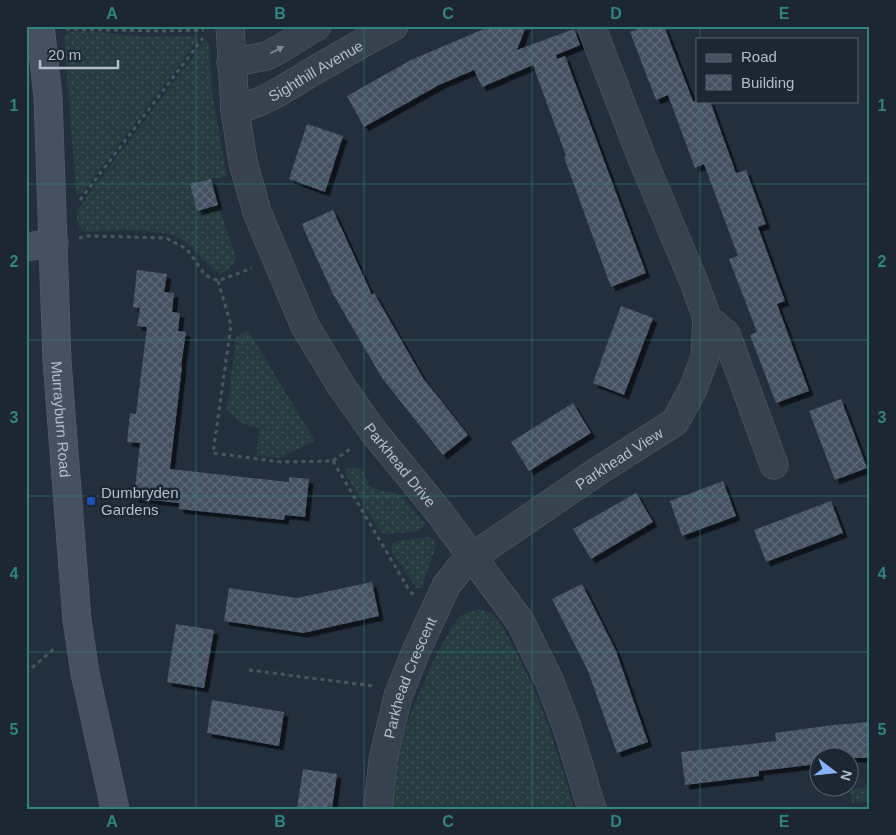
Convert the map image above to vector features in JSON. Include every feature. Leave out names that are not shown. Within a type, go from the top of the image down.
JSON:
[{"type":"street","name":"Parkhead Drive","points":[[230,26],[235,110],[238,135],[248,179],[257,212],[305,326],[340,384],[373,431],[439,512],[520,622],[549,680],[577,756],[592,809]]},
{"type":"street","points":[[232,63],[266,56],[317,26]]},
{"type":"street","name":"Sighthill Avenue","points":[[235,110],[269,98],[364,41],[394,26]]},
{"type":"street","name":"Parkhead View","points":[[472,559],[674,422],[693,389],[704,357],[707,318],[591,26]]},
{"type":"street","name":"Murrayburn Road","points":[[40,27],[48,96],[57,361],[77,620],[85,673],[115,809]]},
{"type":"street","points":[[26,247],[54,243]]},
{"type":"street","name":"Parkhead View","points":[[707,318],[726,334],[774,465]]},
{"type":"street","name":"Parkhead Crescent","points":[[378,809],[383,760],[398,696],[432,612],[446,586],[460,568],[472,559]]},
{"type":"path","points":[[119,26],[122,30]]},
{"type":"path","points":[[40,27],[122,30],[210,30],[78,202]]},
{"type":"path","points":[[54,243],[88,236],[166,238],[187,249],[205,275],[218,281],[276,259]]},
{"type":"path","points":[[218,281],[231,325],[213,453],[281,462],[333,461],[373,431]]},
{"type":"path","points":[[333,461],[409,590],[432,612]]},
{"type":"path","points":[[249,670],[381,687],[398,696]]},
{"type":"green space","points":[[87,31],[145,37],[192,36],[197,37],[198,40],[83,192],[78,194],[76,192],[64,37],[69,32]]},
{"type":"green space","points":[[205,40],[208,41],[210,50],[212,91],[227,177],[190,185],[197,211],[218,205],[236,257],[231,267],[221,273],[211,267],[181,239],[172,235],[148,231],[85,232],[80,228],[77,220],[77,210]]},
{"type":"green space","points":[[248,330],[315,441],[279,458],[256,456],[260,428],[251,427],[240,422],[227,410],[236,337]]},
{"type":"green space","points":[[352,467],[361,469],[369,485],[401,495],[425,524],[420,531],[386,534],[381,532],[346,475],[346,469]]},
{"type":"green space","points":[[429,537],[434,539],[436,547],[421,588],[416,588],[392,552],[392,544],[396,541]]},
{"type":"green space","points":[[478,609],[490,613],[498,620],[531,682],[547,724],[574,809],[391,809],[398,761],[410,715],[434,659],[460,616]]},
{"type":"green space","points":[[870,787],[870,801],[852,803],[851,798],[858,798],[858,788]]},
{"type":"building","points":[[491,26],[526,26],[517,50],[574,29],[580,45],[556,55],[557,59],[565,56],[646,273],[611,287],[533,65],[482,87],[474,70],[439,85],[364,127],[347,96],[411,60]]},
{"type":"building","points":[[645,26],[664,26],[693,101],[710,102],[736,173],[746,170],[766,224],[758,227],[785,301],[777,304],[809,391],[776,403],[750,335],[757,332],[729,259],[738,256],[704,164],[695,168],[668,95],[656,100],[630,32]]},
{"type":"building","points":[[307,124],[343,136],[325,192],[289,179]]},
{"type":"building","points":[[211,179],[218,205],[197,211],[190,184]]},
{"type":"building","points":[[333,210],[372,295],[374,293],[423,378],[468,435],[443,455],[382,378],[333,294],[309,241],[302,224]]},
{"type":"building","points":[[137,270],[167,274],[164,292],[174,293],[172,312],[180,313],[178,331],[186,332],[170,469],[289,482],[289,477],[309,479],[305,517],[285,515],[284,520],[179,509],[179,503],[134,498],[140,443],[127,442],[130,413],[136,414],[147,327],[137,326],[140,308],[133,307]]},
{"type":"building","points":[[621,306],[653,318],[624,395],[593,383]]},
{"type":"building","points":[[841,399],[867,468],[835,480],[809,411]]},
{"type":"building","points":[[573,403],[591,433],[529,471],[511,442]]},
{"type":"building","points":[[723,481],[736,516],[682,536],[670,501]]},
{"type":"building","points":[[636,493],[653,522],[591,559],[573,529]]},
{"type":"building","points":[[831,501],[843,533],[766,562],[754,530]]},
{"type":"building","points":[[372,582],[379,616],[303,633],[224,621],[229,588],[297,598]]},
{"type":"building","points":[[582,584],[616,651],[648,742],[617,753],[588,671],[552,599]]},
{"type":"building","points":[[176,624],[214,630],[204,688],[167,682]]},
{"type":"building","points":[[212,700],[284,712],[279,746],[207,733]]},
{"type":"building","points":[[870,722],[870,758],[858,758],[858,748],[808,748],[808,765],[759,771],[759,776],[685,785],[681,752],[776,741],[775,733]]},
{"type":"building","points":[[303,769],[337,774],[332,809],[297,809]]},
{"type":"place","name":"Dumbryden Gardens","points":[[91,501]]}]
